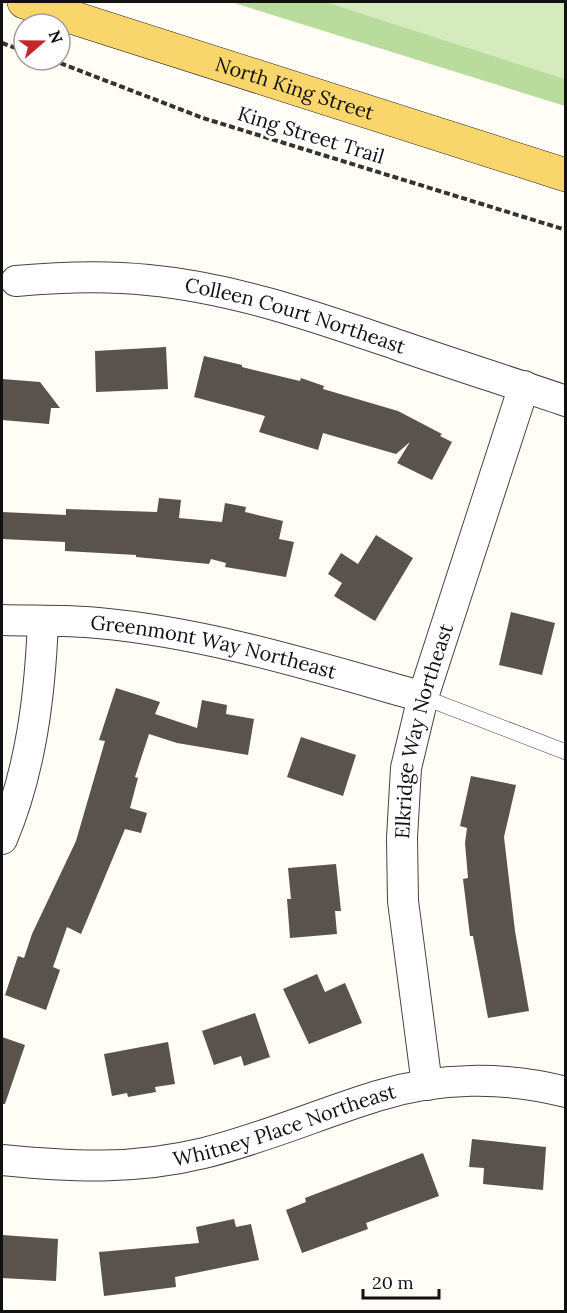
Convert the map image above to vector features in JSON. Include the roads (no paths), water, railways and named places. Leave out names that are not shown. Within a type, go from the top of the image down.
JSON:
[{"type":"main road","name":"North King Street","points":[[24,2],[566,175]]},
{"type":"street","name":"Colleen Court Northeast","points":[[16,281],[108,277],[149,280],[231,294],[319,318],[566,401]]},
{"type":"street","name":"Elkridge Way Northeast","points":[[427,1085],[408,957],[403,901],[402,838],[406,768],[423,697],[524,386]]},
{"type":"street","name":"Greenmont Way Northeast","points":[[2,620],[97,623],[202,639],[423,697]]},
{"type":"street","points":[[2,839],[22,775],[33,727],[41,669],[43,621]]},
{"type":"street","name":"Whitney Place Northeast","points":[[2,1160],[80,1167],[153,1164],[262,1137],[379,1095],[427,1085],[493,1080],[535,1084],[566,1092]]},
{"type":"lane","points":[[423,697],[566,752]]}]
